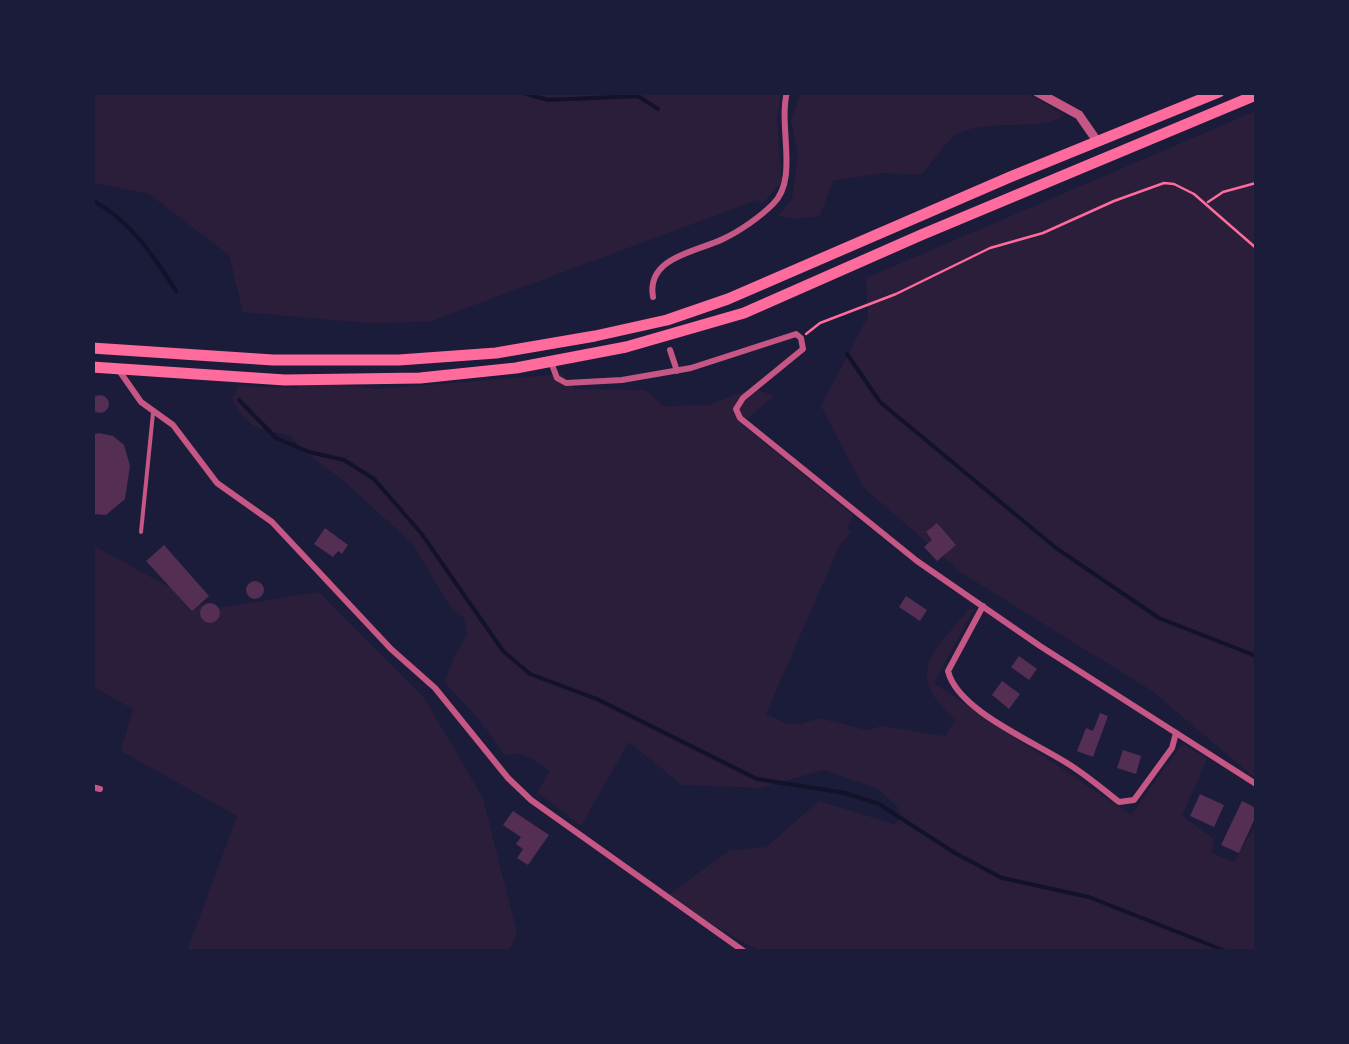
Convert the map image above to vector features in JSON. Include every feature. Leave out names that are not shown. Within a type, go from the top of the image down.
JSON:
[{"type":"highway","points":[[92,348],[273,360],[399,360],[496,353],[667,320],[728,299],[1219,92]]},
{"type":"highway","points":[[92,367],[285,380],[420,378],[550,362],[673,336],[744,313],[1256,94]]},
{"type":"street","points":[[654,297],[656,274],[668,262],[728,236],[769,208],[782,193],[787,170],[782,118],[786,92]]},
{"type":"street","points":[[1037,92],[1079,115],[1097,141]]},
{"type":"street","points":[[550,362],[557,378],[566,383],[622,380],[677,371],[789,334],[802,338],[803,349],[794,359],[738,403],[740,418],[917,561],[1256,784]]},
{"type":"street","points":[[670,350],[677,371]]},
{"type":"street","points":[[118,368],[141,402],[173,426],[217,483],[272,522],[359,616],[434,688],[508,778],[532,800],[744,952]]},
{"type":"street","points":[[983,606],[948,671],[952,684],[986,714],[1074,767],[1119,802],[1134,800],[1172,748],[1176,733]]},
{"type":"lane","points":[[141,532],[153,413]]},
{"type":"path","points":[[1207,203],[1223,192],[1256,183]]},
{"type":"path","points":[[802,338],[820,323],[896,294],[990,248],[1074,222],[1150,187],[1174,184],[1207,203],[1256,248]]},
{"type":"shaded area","points":[[92,93],[781,93],[777,119],[782,182],[763,203],[757,200],[429,322],[366,323],[243,312],[229,255],[149,194],[93,183]]},
{"type":"shaded area","points":[[801,93],[1027,93],[1064,115],[1053,121],[962,132],[947,143],[921,175],[883,173],[833,181],[820,216],[797,219],[778,216],[792,199],[798,155],[791,120]]},
{"type":"shaded area","points":[[1256,111],[1256,779],[1152,691],[963,574],[863,487],[821,406],[868,316],[866,278]]},
{"type":"shaded area","points":[[562,374],[575,389],[645,390],[664,406],[709,405],[753,388],[774,396],[741,424],[853,515],[848,528],[851,532],[838,549],[766,714],[787,724],[820,718],[866,730],[882,726],[945,736],[955,720],[930,689],[929,664],[944,639],[968,610],[975,608],[934,683],[1131,815],[1180,746],[1184,744],[1207,759],[1182,816],[1214,839],[1212,853],[1234,862],[1256,825],[1256,951],[759,951],[664,898],[730,850],[766,847],[819,801],[894,824],[901,819],[897,806],[878,789],[824,770],[760,788],[682,785],[629,742],[581,826],[537,792],[550,771],[524,755],[506,756],[445,683],[467,635],[464,618],[451,608],[413,544],[340,478],[302,450],[291,436],[249,422],[232,398],[238,386],[298,388],[294,379],[378,389]]},
{"type":"shaded area","points":[[93,545],[209,609],[319,592],[425,699],[483,798],[517,933],[509,951],[187,951],[237,816],[121,751],[133,709],[93,687]]},
{"type":"building","points":[[100,395],[109,404],[100,413],[91,404]]},
{"type":"building","points":[[92,435],[113,436],[124,445],[130,466],[125,499],[106,515],[92,514]]},
{"type":"building","points":[[937,523],[956,545],[937,561],[924,547],[932,540],[926,532]]},
{"type":"building","points":[[325,528],[348,545],[342,554],[338,551],[333,557],[314,544]]},
{"type":"building","points":[[164,545],[209,596],[192,611],[146,561]]},
{"type":"building","points":[[255,581],[262,583],[262,597],[255,599],[248,597],[246,590],[248,583]]},
{"type":"building","points":[[906,596],[927,610],[920,621],[899,607]]},
{"type":"building","points":[[210,603],[220,613],[210,623],[200,613]]},
{"type":"building","points":[[1019,656],[1037,669],[1029,680],[1011,667]]},
{"type":"building","points":[[1002,681],[1020,694],[1009,709],[992,695]]},
{"type":"building","points":[[1100,713],[1108,716],[1093,757],[1077,751],[1086,728],[1093,731]]},
{"type":"building","points":[[1123,750],[1141,756],[1136,774],[1117,768]]},
{"type":"building","points":[[1200,794],[1224,805],[1214,827],[1190,816]]},
{"type":"building","points":[[1242,801],[1256,808],[1256,816],[1239,853],[1221,845]]},
{"type":"building","points":[[513,811],[549,835],[528,865],[517,858],[523,849],[516,844],[521,837],[503,825]]},
{"type":"waterway","points":[[520,92],[548,100],[638,96],[658,109]]},
{"type":"waterway","points":[[92,200],[130,229],[176,291]]},
{"type":"waterway","points":[[847,354],[880,402],[1056,548],[1159,618],[1256,656]]},
{"type":"waterway","points":[[239,400],[276,438],[309,452],[344,460],[374,479],[421,533],[503,651],[530,674],[597,699],[757,779],[845,793],[879,804],[1002,878],[1089,897],[1228,952]]}]
